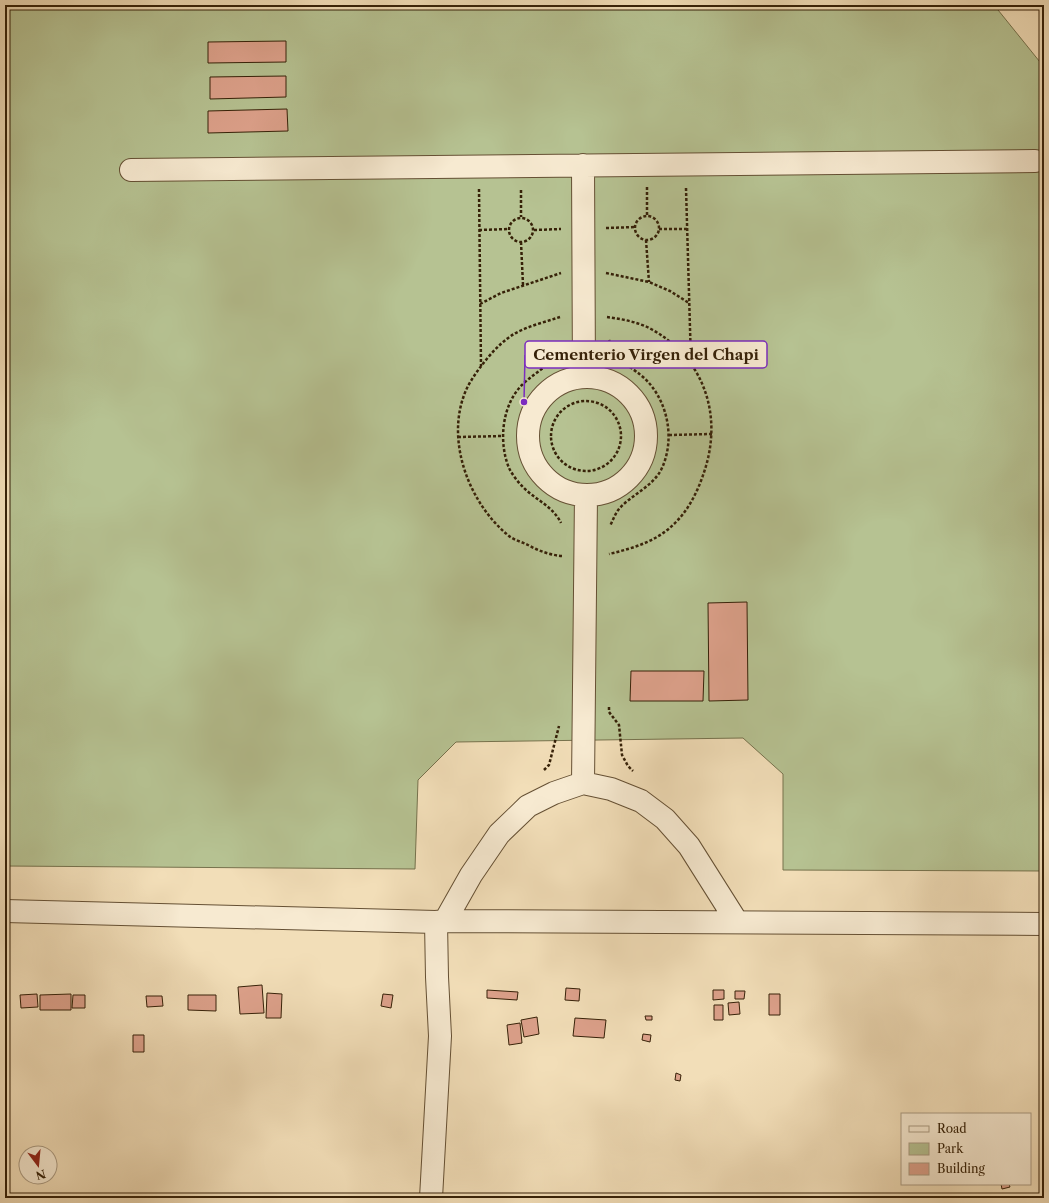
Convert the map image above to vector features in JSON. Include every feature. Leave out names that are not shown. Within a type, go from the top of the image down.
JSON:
[{"type":"street","points":[[131,170],[1035,161]]},
{"type":"street","points":[[583,165],[584,377]]},
{"type":"street","points":[[584,377],[599,378],[620,386],[635,401],[644,421],[646,443],[640,463],[626,480],[607,492],[586,495],[564,491],[546,479],[533,461],[527,440],[530,418],[540,399],[557,385],[584,377]]},
{"type":"street","points":[[583,783],[586,495]]},
{"type":"street","points":[[431,1198],[440,1036],[437,976],[440,922],[499,834],[528,806],[554,793],[583,783],[611,789],[641,801],[665,819],[689,846],[737,922]]},
{"type":"street","points":[[5,911],[440,922],[1044,924]]},
{"type":"path","points":[[685,181],[691,363]]},
{"type":"path","points":[[646,182],[647,217]]},
{"type":"path","points":[[479,184],[481,366]]},
{"type":"path","points":[[521,184],[521,217]]},
{"type":"path","points":[[521,217],[532,223],[534,230],[532,235],[527,240],[521,242],[515,240],[511,236],[509,229],[515,219],[521,217]]},
{"type":"path","points":[[647,217],[653,218],[658,223],[659,229],[657,235],[652,239],[646,240],[640,238],[636,233],[635,227],[637,222],[642,218],[647,217]]},
{"type":"path","points":[[606,221],[606,235]]},
{"type":"path","points":[[562,222],[562,236]]},
{"type":"path","points":[[606,228],[635,227]]},
{"type":"path","points":[[534,230],[562,228]]},
{"type":"path","points":[[479,230],[509,229]]},
{"type":"path","points":[[659,229],[687,229]]},
{"type":"path","points":[[646,240],[649,282]]},
{"type":"path","points":[[521,242],[523,285]]},
{"type":"path","points":[[606,265],[607,280]]},
{"type":"path","points":[[480,304],[501,292],[563,273],[563,280]]},
{"type":"path","points":[[606,273],[649,282],[670,291],[689,304]]},
{"type":"path","points":[[607,310],[608,317],[628,320],[651,329],[671,344],[691,363],[705,391],[711,414],[712,434],[709,457],[702,482],[690,503],[676,522],[658,537],[635,548],[608,555],[607,549]]},
{"type":"path","points":[[564,315],[537,324],[514,335],[497,349],[481,366],[468,387],[460,412],[458,437],[462,461],[468,481],[479,503],[492,519],[510,536],[533,548],[554,556],[566,556]]},
{"type":"path","points":[[608,332],[609,340],[614,353],[622,363],[643,377],[657,393],[664,408],[669,435],[667,453],[660,471],[619,510],[610,528]]},
{"type":"path","points":[[560,348],[554,359],[524,383],[512,399],[506,414],[503,436],[505,453],[510,469],[522,486],[536,499],[556,513],[563,529]]},
{"type":"path","points":[[585,401],[604,405],[617,419],[621,428],[619,449],[610,462],[596,470],[585,471],[573,469],[563,463],[555,454],[551,442],[551,430],[555,419],[562,409],[573,403],[585,401]]},
{"type":"path","points":[[669,435],[712,434]]},
{"type":"path","points":[[458,437],[503,436]]},
{"type":"path","points":[[609,704],[609,712],[619,724]]},
{"type":"path","points":[[558,728],[560,723]]},
{"type":"green space","points":[[5,5],[994,5],[1044,67],[1044,871],[783,870],[783,774],[743,738],[456,742],[418,780],[415,869],[5,866]]},
{"type":"building","points":[[286,41],[286,62],[208,63],[208,42]]},
{"type":"building","points":[[286,76],[286,97],[210,99],[210,77]]},
{"type":"building","points":[[287,109],[288,131],[208,133],[208,111]]},
{"type":"building","points":[[747,602],[748,700],[709,701],[708,603]]},
{"type":"building","points":[[631,671],[704,671],[703,701],[630,701]]},
{"type":"building","points":[[262,985],[264,1013],[240,1014],[238,987]]},
{"type":"building","points":[[566,988],[580,989],[579,1001],[565,1000]]},
{"type":"building","points":[[487,990],[518,992],[517,1000],[487,998]]},
{"type":"building","points":[[713,990],[724,990],[724,999],[713,1000]]},
{"type":"building","points":[[735,991],[745,991],[744,999],[735,999]]},
{"type":"building","points":[[267,993],[282,994],[281,1018],[266,1018]]},
{"type":"building","points":[[37,994],[38,1007],[21,1008],[20,995]]},
{"type":"building","points":[[71,994],[71,1010],[40,1010],[40,995]]},
{"type":"building","points":[[383,994],[393,995],[391,1008],[381,1006]]},
{"type":"building","points":[[769,994],[780,994],[780,1015],[769,1015]]},
{"type":"building","points":[[73,995],[85,995],[85,1008],[72,1008]]},
{"type":"building","points":[[188,995],[216,995],[216,1011],[188,1010]]},
{"type":"building","points":[[146,996],[162,996],[163,1006],[147,1007]]},
{"type":"building","points":[[739,1002],[740,1014],[729,1015],[728,1003]]},
{"type":"building","points":[[714,1005],[723,1005],[723,1020],[714,1020]]},
{"type":"building","points":[[645,1016],[652,1016],[652,1020],[646,1020]]},
{"type":"building","points":[[537,1017],[539,1034],[524,1037],[521,1020]]},
{"type":"building","points":[[575,1018],[606,1020],[604,1038],[573,1036]]},
{"type":"building","points":[[520,1023],[522,1043],[509,1045],[507,1025]]},
{"type":"building","points":[[643,1034],[651,1035],[650,1042],[642,1040]]},
{"type":"building","points":[[133,1035],[144,1035],[144,1052],[133,1052]]},
{"type":"building","points":[[676,1073],[681,1075],[680,1081],[675,1080]]},
{"type":"building","points":[[1001,1185],[1009,1185],[1010,1187],[1002,1189]]},
{"type":"place","name":"Cementerio Virgen del Chapi","points":[[524,402]]}]
